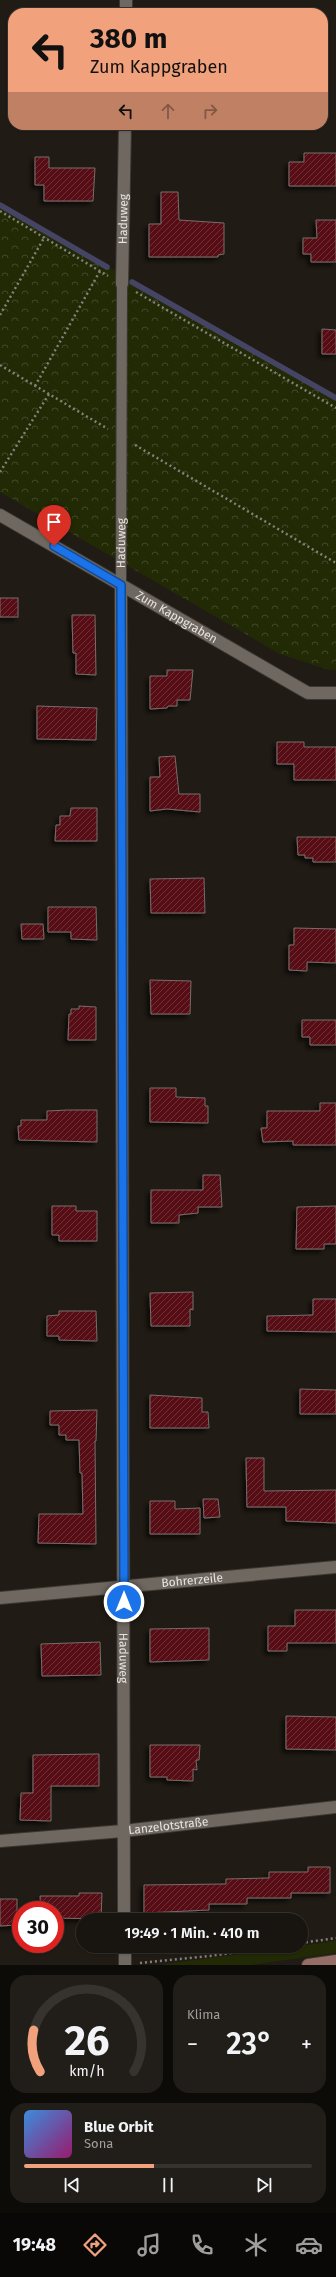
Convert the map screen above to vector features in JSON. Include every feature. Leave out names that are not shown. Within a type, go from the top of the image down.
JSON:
[{"type":"main road","points":[[308,1965],[336,1961]]},
{"type":"street","name":"Haduweg","points":[[122,284],[125,130]]},
{"type":"street","name":"Zum Kappgraben","points":[[0,515],[308,693],[336,693]]},
{"type":"street","name":"Haduweg","points":[[121,585],[124,1913]]},
{"type":"street","name":"Bohrerzeile","points":[[0,1598],[336,1567]]},
{"type":"street","name":"Lanzelotstraße","points":[[0,1841],[123,1831],[336,1807]]},
{"type":"street","points":[[125,1953],[126,1965]]},
{"type":"lane","name":"Haduweg","points":[[121,585],[122,284]]},
{"type":"path","points":[[0,211],[122,284],[336,408]]},
{"type":"path","points":[[0,315],[44,238]]},
{"type":"path","points":[[35,386],[100,271]]},
{"type":"path","points":[[0,365],[336,563]]},
{"type":"path","points":[[0,472],[49,394]]},
{"type":"path","points":[[308,1942],[336,1938]]},
{"type":"path","points":[[126,1965],[232,1953]]},
{"type":"green space","points":[[0,203],[336,401],[336,670],[326,669],[280,654],[0,492]]},
{"type":"green space","points":[[336,1941],[336,1953],[251,1965],[157,1965],[246,1953],[308,1953],[308,1945]]},
{"type":"building","points":[[304,153],[336,153],[336,186],[289,186],[289,162],[304,162]]},
{"type":"building","points":[[35,157],[49,157],[49,168],[95,168],[93,201],[44,201],[44,185],[35,185]]},
{"type":"building","points":[[161,192],[178,192],[179,220],[224,223],[224,254],[218,255],[218,257],[149,257],[149,224],[161,224]]},
{"type":"building","points":[[316,220],[336,220],[336,262],[311,262],[311,254],[303,254],[303,238],[317,238]]},
{"type":"building","points":[[322,329],[336,330],[336,354],[322,354]]},
{"type":"building","points":[[0,598],[18,598],[18,617],[0,617]]},
{"type":"building","points":[[72,615],[95,615],[96,675],[76,674],[76,653],[73,653]]},
{"type":"building","points":[[167,670],[193,670],[190,700],[177,700],[177,706],[150,709],[150,676],[167,676]]},
{"type":"building","points":[[37,706],[97,708],[96,740],[37,739]]},
{"type":"building","points":[[277,742],[304,742],[304,747],[336,747],[336,780],[294,780],[294,764],[277,764]]},
{"type":"building","points":[[175,756],[179,794],[200,794],[200,812],[167,809],[150,811],[150,777],[160,777],[159,757]]},
{"type":"building","points":[[71,808],[97,808],[97,841],[55,841],[56,825],[60,825],[60,816],[70,816]]},
{"type":"building","points":[[297,837],[336,837],[336,862],[313,862],[313,858],[305,858],[305,855],[298,855]]},
{"type":"building","points":[[204,878],[205,913],[151,913],[150,879]]},
{"type":"building","points":[[48,907],[96,907],[97,940],[71,939],[71,932],[48,932]]},
{"type":"building","points":[[21,924],[43,924],[44,939],[22,939]]},
{"type":"building","points":[[294,928],[336,929],[336,963],[307,962],[307,971],[289,970],[289,945],[294,945]]},
{"type":"building","points":[[150,980],[191,981],[190,1014],[151,1014]]},
{"type":"building","points":[[79,1006],[96,1007],[96,1040],[68,1040],[69,1014],[71,1014],[71,1009],[79,1009]]},
{"type":"building","points":[[302,1020],[336,1020],[336,1045],[310,1045],[310,1037],[302,1037]]},
{"type":"building","points":[[150,1088],[176,1088],[176,1097],[205,1098],[205,1106],[208,1106],[208,1123],[150,1122]]},
{"type":"building","points":[[320,1103],[336,1103],[336,1145],[293,1145],[293,1141],[263,1142],[261,1128],[267,1128],[267,1111],[320,1111]]},
{"type":"building","points":[[97,1110],[97,1142],[19,1140],[18,1126],[21,1126],[21,1120],[47,1120],[47,1111]]},
{"type":"building","points":[[203,1175],[220,1175],[222,1207],[198,1207],[198,1213],[179,1215],[179,1223],[151,1223],[151,1190],[203,1190]]},
{"type":"building","points":[[52,1206],[76,1206],[76,1211],[97,1211],[97,1241],[59,1241],[59,1235],[52,1235]]},
{"type":"building","points":[[336,1206],[336,1244],[324,1244],[324,1249],[296,1249],[297,1207]]},
{"type":"building","points":[[193,1292],[193,1310],[190,1309],[190,1326],[151,1326],[150,1293]]},
{"type":"building","points":[[313,1299],[336,1299],[336,1332],[267,1331],[267,1316],[313,1315]]},
{"type":"building","points":[[59,1311],[96,1311],[97,1341],[59,1340],[59,1336],[47,1336],[47,1316],[59,1315]]},
{"type":"building","points":[[300,1389],[336,1390],[336,1414],[300,1414]]},
{"type":"building","points":[[150,1395],[202,1398],[202,1412],[208,1412],[209,1428],[150,1428]]},
{"type":"building","points":[[97,1410],[95,1441],[96,1544],[38,1543],[39,1514],[83,1514],[82,1473],[80,1473],[79,1440],[66,1440],[66,1435],[59,1435],[59,1425],[50,1425],[50,1411]]},
{"type":"building","points":[[246,1458],[264,1458],[264,1491],[336,1490],[336,1523],[286,1521],[286,1507],[247,1507]]},
{"type":"building","points":[[203,1499],[218,1499],[220,1517],[204,1518]]},
{"type":"building","points":[[150,1501],[175,1501],[175,1509],[200,1508],[200,1534],[150,1534]]},
{"type":"building","points":[[295,1610],[336,1610],[336,1643],[287,1643],[287,1651],[268,1651],[268,1626],[295,1626]]},
{"type":"building","points":[[209,1628],[209,1660],[150,1662],[150,1629]]},
{"type":"building","points":[[100,1642],[101,1675],[42,1676],[41,1644]]},
{"type":"building","points":[[286,1716],[336,1717],[336,1750],[286,1749]]},
{"type":"building","points":[[150,1745],[200,1745],[199,1760],[196,1760],[197,1770],[193,1769],[193,1781],[167,1780],[167,1777],[150,1777]]},
{"type":"building","points":[[99,1754],[99,1786],[51,1786],[51,1821],[20,1820],[21,1793],[33,1793],[33,1755]]},
{"type":"building","points":[[308,1867],[330,1867],[330,1893],[291,1893],[291,1898],[247,1898],[247,1904],[209,1904],[209,1910],[144,1913],[144,1885],[226,1884],[226,1879],[269,1878],[269,1872],[308,1872]]},
{"type":"building","points":[[79,1893],[102,1893],[101,1913],[76,1913],[76,1918],[64,1918],[64,1901],[40,1901],[40,1896],[79,1896]]},
{"type":"building","points":[[0,1899],[17,1899],[17,1901],[12,1901],[12,1925],[0,1926]]},
{"type":"waterway","points":[[0,205],[107,267]]},
{"type":"waterway","points":[[132,282],[336,398]]},
{"type":"route","points":[[54,546],[121,585],[124,1602]]}]
